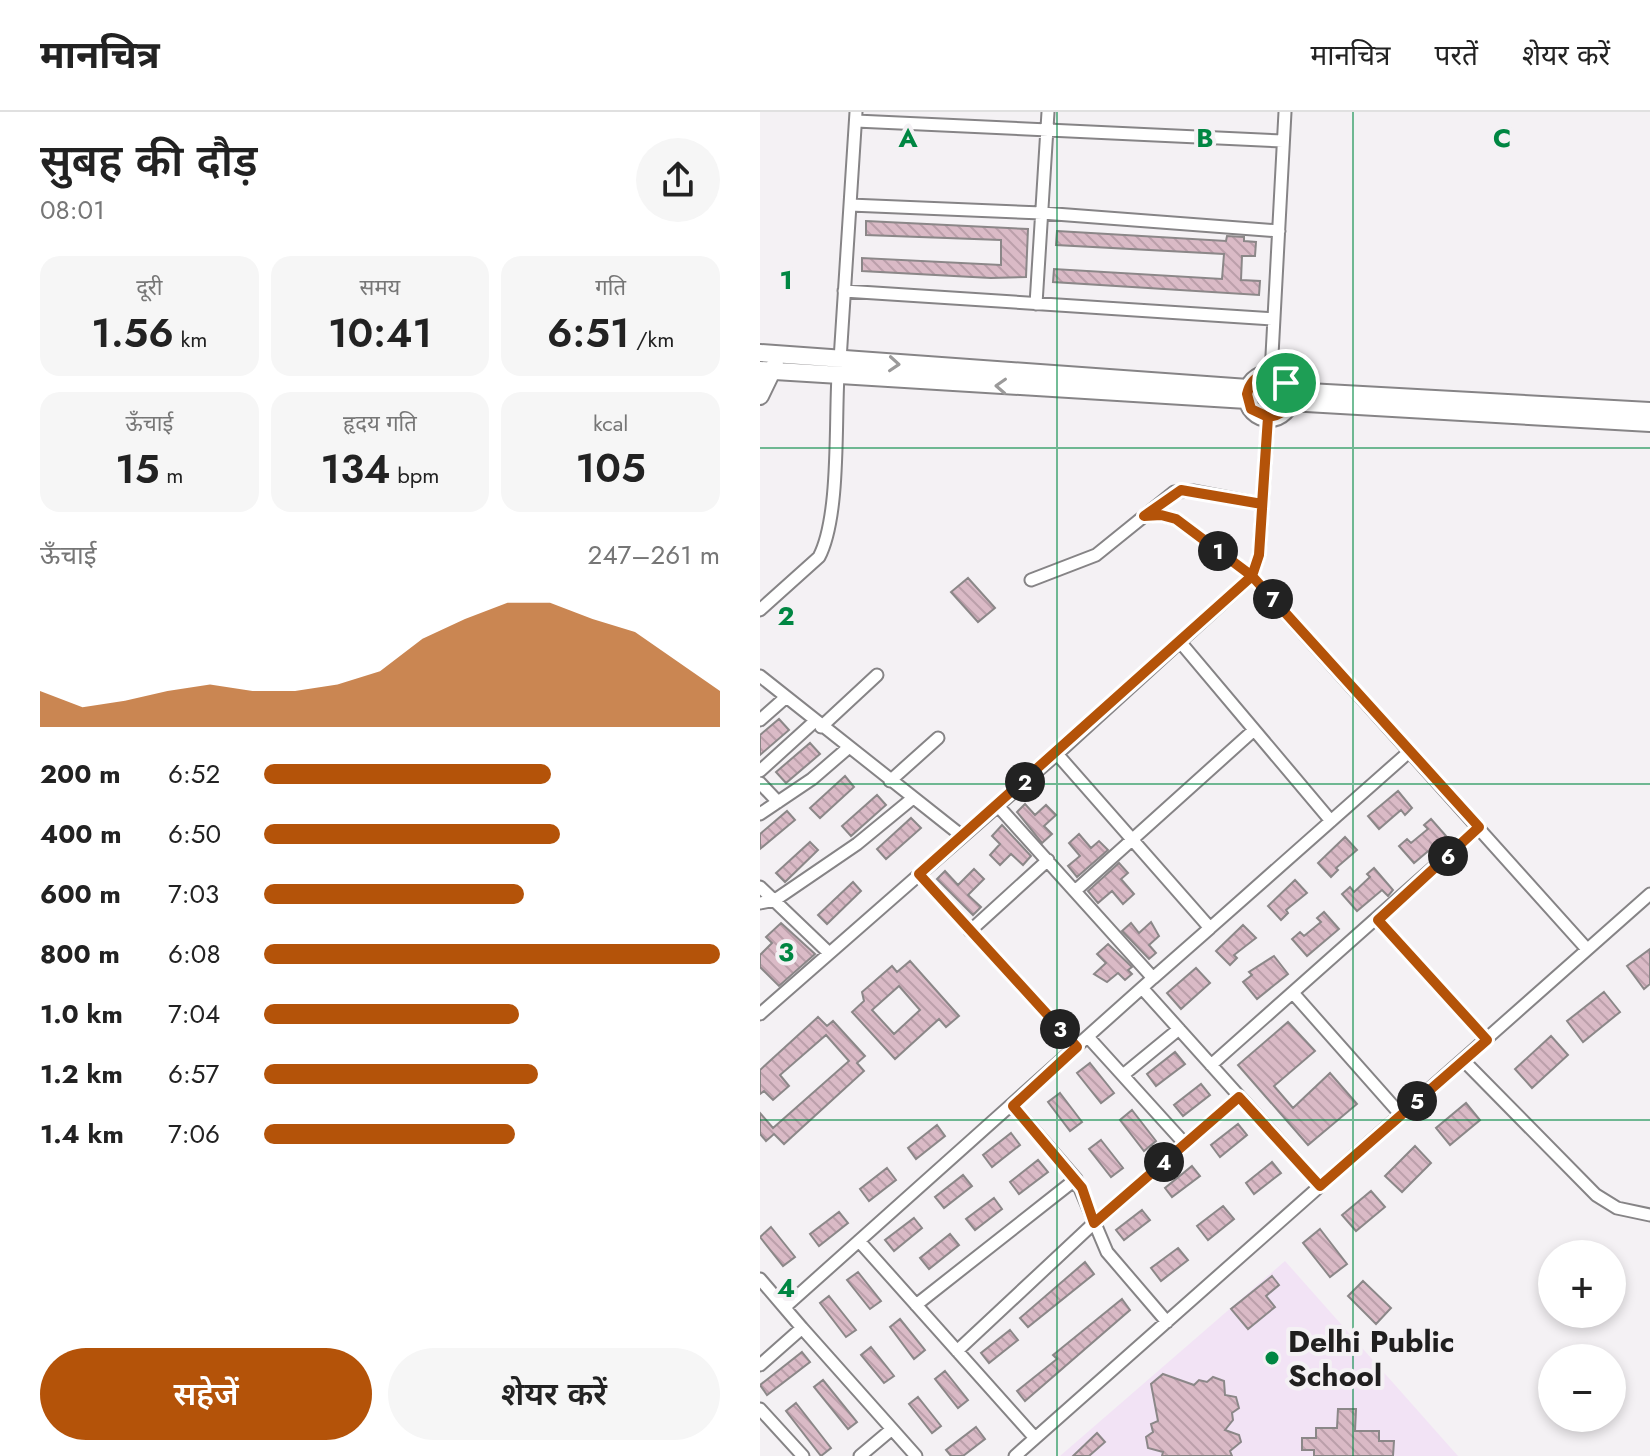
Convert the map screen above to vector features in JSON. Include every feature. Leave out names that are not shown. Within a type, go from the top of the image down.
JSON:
[{"type":"main road","points":[[760,353],[770,366]]},
{"type":"main road","points":[[770,366],[1247,394]]},
{"type":"main road","points":[[760,396],[770,366]]},
{"type":"main road","points":[[1271,374],[1283,379],[1290,397],[1279,415],[1268,417],[1251,409],[1247,394],[1254,379],[1271,374]]},
{"type":"main road","points":[[1290,397],[1650,411]]},
{"type":"main road","points":[[1290,397],[1650,423]]},
{"type":"street","points":[[1036,304],[1048,112]]},
{"type":"street","points":[[1271,374],[1285,112]]},
{"type":"street","points":[[760,610],[819,557],[830,523],[856,117],[1047,132],[1283,141]]},
{"type":"street","points":[[850,205],[1042,213],[1279,231]]},
{"type":"street","points":[[844,291],[1274,319]]},
{"type":"street","points":[[760,1014],[1057,754],[1252,576],[1259,555],[1268,417]]},
{"type":"street","points":[[1031,580],[1096,555],[1181,490],[1262,504]]},
{"type":"street","points":[[1144,516],[1161,515],[1176,519],[1252,576],[1586,948]]},
{"type":"street","points":[[1181,643],[1331,821]]},
{"type":"street","points":[[760,771],[877,675]]},
{"type":"street","points":[[760,676],[962,836]]},
{"type":"street","points":[[760,720],[785,698]]},
{"type":"street","points":[[1075,891],[1254,730]]},
{"type":"street","points":[[890,781],[938,738]]},
{"type":"street","points":[[760,814],[848,748]]},
{"type":"street","points":[[785,1307],[1410,751]]},
{"type":"street","points":[[1057,754],[1210,928]]},
{"type":"street","points":[[760,783],[778,802]]},
{"type":"street","points":[[760,903],[775,900],[857,844],[913,798]]},
{"type":"street","points":[[998,806],[1153,978]]},
{"type":"street","points":[[1211,1065],[1378,920],[1479,827]]},
{"type":"street","points":[[970,931],[1048,860]]},
{"type":"street","points":[[919,874],[1077,1047]]},
{"type":"street","points":[[760,887],[828,952]]},
{"type":"street","points":[[1015,1456],[1650,894]]},
{"type":"street","points":[[1378,920],[1487,1040]]},
{"type":"street","points":[[1142,988],[1320,1186]]},
{"type":"street","points":[[1293,993],[1401,1115]]},
{"type":"street","points":[[1123,1075],[1179,1029]]},
{"type":"street","points":[[1088,1037],[1185,1144]]},
{"type":"street","points":[[1463,1060],[1596,1195],[1617,1208],[1650,1215]]},
{"type":"street","points":[[957,1351],[1094,1223],[1239,1097]]},
{"type":"street","points":[[1013,1106],[1076,1179],[1094,1223],[1117,1265],[1167,1322]]},
{"type":"street","points":[[916,1305],[1076,1179]]},
{"type":"street","points":[[859,1241],[1035,1438]]},
{"type":"street","points":[[760,1279],[916,1456]]},
{"type":"street","points":[[760,1365],[802,1328]]},
{"type":"street","points":[[760,1409],[803,1456]]},
{"type":"street","points":[[860,1456],[892,1429]]},
{"type":"shaded area","name":"Delhi Public School","points":[[1285,1261],[1458,1456],[1060,1456]]},
{"type":"building","points":[[866,221],[1028,229],[1026,277],[862,271],[862,258],[1001,265],[1001,240],[866,235]]},
{"type":"building","points":[[1057,231],[1226,241],[1227,236],[1244,237],[1244,241],[1256,242],[1255,256],[1242,256],[1241,280],[1260,281],[1259,295],[1053,282],[1054,269],[1222,279],[1224,254],[1056,245]]},
{"type":"building","points":[[968,578],[995,608],[978,622],[951,592]]},
{"type":"building","points":[[779,719],[789,730],[760,755],[760,735]]},
{"type":"building","points":[[810,743],[820,754],[786,783],[776,772]]},
{"type":"building","points":[[845,776],[854,787],[820,818],[810,808]]},
{"type":"building","points":[[1398,791],[1412,808],[1405,815],[1401,810],[1379,829],[1368,816]]},
{"type":"building","points":[[877,795],[886,805],[851,836],[842,826]]},
{"type":"building","points":[[1025,804],[1035,815],[1046,805],[1056,815],[1044,826],[1052,834],[1042,843],[1017,812]]},
{"type":"building","points":[[787,811],[795,820],[760,849],[760,834]]},
{"type":"building","points":[[911,818],[921,828],[886,859],[877,849]]},
{"type":"building","points":[[1431,819],[1446,836],[1414,863],[1399,846],[1407,839],[1411,843],[1428,829],[1424,825]]},
{"type":"building","points":[[1002,825],[1031,856],[1023,865],[1011,854],[1000,865],[990,855],[1000,844],[992,836]]},
{"type":"building","points":[[1079,834],[1091,848],[1099,841],[1108,850],[1077,877],[1068,866],[1080,856],[1069,843]]},
{"type":"building","points":[[1345,837],[1357,850],[1336,868],[1338,870],[1331,877],[1318,863]]},
{"type":"building","points":[[810,842],[818,850],[785,882],[776,873]]},
{"type":"building","points":[[1119,863],[1128,873],[1121,879],[1134,894],[1123,904],[1112,891],[1098,903],[1088,891]]},
{"type":"building","points":[[1374,868],[1393,890],[1388,896],[1382,890],[1357,911],[1342,894],[1350,887],[1354,892],[1370,877],[1367,874]]},
{"type":"building","points":[[974,869],[984,879],[968,895],[981,907],[973,915],[937,879],[945,871],[958,885]]},
{"type":"building","points":[[1295,880],[1307,893],[1286,910],[1288,913],[1281,920],[1268,906]]},
{"type":"building","points":[[853,882],[861,891],[827,924],[818,915]]},
{"type":"building","points":[[1324,912],[1339,929],[1307,956],[1292,939],[1300,932],[1304,936],[1321,922],[1317,918]]},
{"type":"building","points":[[1151,922],[1159,936],[1149,945],[1156,953],[1149,959],[1122,931],[1131,923],[1139,933]]},
{"type":"building","points":[[781,923],[815,954],[779,986],[760,967],[760,955],[772,943],[766,937]]},
{"type":"building","points":[[1243,925],[1256,938],[1234,955],[1237,958],[1230,965],[1216,951]]},
{"type":"building","points":[[1108,944],[1132,967],[1128,970],[1132,974],[1125,980],[1118,973],[1107,982],[1094,974],[1106,963],[1097,954]]},
{"type":"building","points":[[1650,949],[1650,984],[1644,989],[1627,966]]},
{"type":"building","points":[[1274,956],[1288,974],[1257,999],[1243,982],[1252,975],[1249,972]]},
{"type":"building","points":[[910,961],[959,1016],[946,1027],[939,1019],[895,1059],[852,1012],[864,1001],[862,992],[892,966],[897,972]],"holes":[[[899,986],[920,1010],[894,1034],[872,1010]]]},
{"type":"building","points":[[1196,968],[1210,983],[1181,1009],[1167,993]]},
{"type":"building","points":[[1604,992],[1620,1012],[1583,1042],[1567,1021]]},
{"type":"building","points":[[818,1017],[827,1026],[833,1021],[865,1056],[857,1063],[864,1071],[784,1144],[774,1134],[766,1141],[760,1134],[760,1113],[773,1128],[849,1061],[826,1035],[780,1075],[789,1086],[773,1100],[764,1091],[760,1094],[760,1070]]},
{"type":"building","points":[[1288,1022],[1315,1051],[1274,1086],[1293,1108],[1330,1073],[1357,1104],[1308,1145],[1238,1065]]},
{"type":"building","points":[[1551,1036],[1568,1055],[1532,1088],[1515,1069]]},
{"type":"building","points":[[1175,1052],[1185,1064],[1156,1086],[1147,1074]]},
{"type":"building","points":[[1090,1063],[1114,1093],[1101,1103],[1077,1073]]},
{"type":"building","points":[[1201,1084],[1210,1095],[1183,1116],[1174,1105]]},
{"type":"building","points":[[1060,1093],[1082,1122],[1070,1131],[1048,1102]]},
{"type":"building","points":[[1466,1103],[1480,1120],[1450,1145],[1436,1128]]},
{"type":"building","points":[[1132,1110],[1156,1141],[1144,1151],[1120,1120]]},
{"type":"building","points":[[1238,1124],[1247,1135],[1220,1157],[1211,1145]]},
{"type":"building","points":[[937,1125],[945,1136],[916,1159],[908,1148]]},
{"type":"building","points":[[1011,1133],[1020,1145],[992,1167],[983,1155]]},
{"type":"building","points":[[1101,1140],[1123,1168],[1111,1177],[1089,1149]]},
{"type":"building","points":[[1415,1146],[1431,1163],[1402,1192],[1385,1176]]},
{"type":"building","points":[[1038,1160],[1048,1172],[1019,1194],[1010,1182]]},
{"type":"building","points":[[1272,1162],[1281,1173],[1254,1194],[1246,1183]]},
{"type":"building","points":[[1192,1166],[1200,1176],[1172,1197],[1165,1188]]},
{"type":"building","points":[[887,1168],[896,1180],[869,1201],[860,1189]]},
{"type":"building","points":[[963,1175],[972,1186],[944,1208],[935,1197]]},
{"type":"building","points":[[1371,1191],[1385,1207],[1356,1231],[1342,1215]]},
{"type":"building","points":[[994,1198],[1002,1209],[975,1230],[966,1219]]},
{"type":"building","points":[[1223,1206],[1234,1219],[1208,1240],[1197,1226]]},
{"type":"building","points":[[1142,1210],[1150,1220],[1124,1240],[1116,1230]]},
{"type":"building","points":[[839,1212],[848,1223],[819,1246],[810,1234]]},
{"type":"building","points":[[914,1218],[922,1228],[894,1251],[885,1240]]},
{"type":"building","points":[[771,1227],[795,1257],[783,1266],[760,1237]]},
{"type":"building","points":[[1320,1229],[1347,1264],[1330,1277],[1303,1243]]},
{"type":"building","points":[[950,1234],[959,1245],[929,1269],[920,1258]]},
{"type":"building","points":[[1178,1248],[1188,1260],[1161,1281],[1151,1268]]},
{"type":"building","points":[[1085,1262],[1094,1274],[1028,1327],[1020,1318]]},
{"type":"building","points":[[858,1272],[881,1301],[870,1309],[847,1280]]},
{"type":"building","points":[[1272,1276],[1279,1285],[1266,1296],[1275,1307],[1248,1329],[1231,1309]]},
{"type":"building","points":[[1363,1281],[1391,1308],[1376,1324],[1348,1296]]},
{"type":"building","points":[[829,1296],[856,1330],[846,1337],[820,1303]]},
{"type":"building","points":[[1122,1299],[1130,1310],[1025,1401],[1017,1391],[1057,1359],[1053,1355]]},
{"type":"building","points":[[900,1319],[925,1350],[914,1359],[890,1327]]},
{"type":"building","points":[[1010,1330],[1018,1340],[989,1363],[981,1353]]},
{"type":"building","points":[[871,1347],[894,1376],[884,1383],[861,1355]]},
{"type":"building","points":[[802,1352],[810,1362],[767,1395],[760,1385]]},
{"type":"building","points":[[945,1371],[968,1400],[958,1408],[935,1379]]},
{"type":"building","points":[[1163,1374],[1194,1385],[1199,1380],[1207,1382],[1213,1377],[1224,1381],[1225,1395],[1236,1397],[1239,1408],[1232,1413],[1233,1420],[1225,1430],[1239,1435],[1241,1442],[1230,1451],[1232,1456],[1162,1456],[1163,1452],[1148,1448],[1146,1437],[1153,1432],[1151,1424],[1158,1421],[1151,1384]]},
{"type":"building","points":[[823,1380],[857,1422],[848,1429],[814,1387]]},
{"type":"building","points":[[918,1397],[941,1426],[932,1433],[909,1404]]},
{"type":"building","points":[[796,1403],[831,1448],[821,1456],[786,1411]]},
{"type":"building","points":[[1338,1409],[1356,1409],[1355,1431],[1379,1431],[1379,1441],[1394,1441],[1393,1456],[1314,1456],[1314,1450],[1302,1450],[1302,1438],[1316,1438],[1316,1428],[1337,1428]]},
{"type":"building","points":[[976,1427],[985,1439],[963,1456],[951,1456],[946,1450]]},
{"type":"building","points":[[1097,1433],[1105,1442],[1089,1456],[1073,1456]]},
{"type":"place","name":"Delhi Public School","points":[[1272,1358]]},
{"type":"route","points":[[1286,383],[1275,375],[1265,374],[1254,379],[1248,388],[1247,400],[1251,409],[1258,415],[1268,417],[1259,555],[1252,576],[1479,827],[1378,920],[1487,1040],[1320,1186],[1239,1097],[1094,1223],[1087,1198],[1076,1179],[1013,1106],[1077,1047],[919,874],[1181,643],[1252,576],[1176,519],[1161,515],[1144,516],[1165,498],[1181,490],[1262,504],[1268,417],[1279,415],[1287,408],[1291,397],[1286,383]]}]
